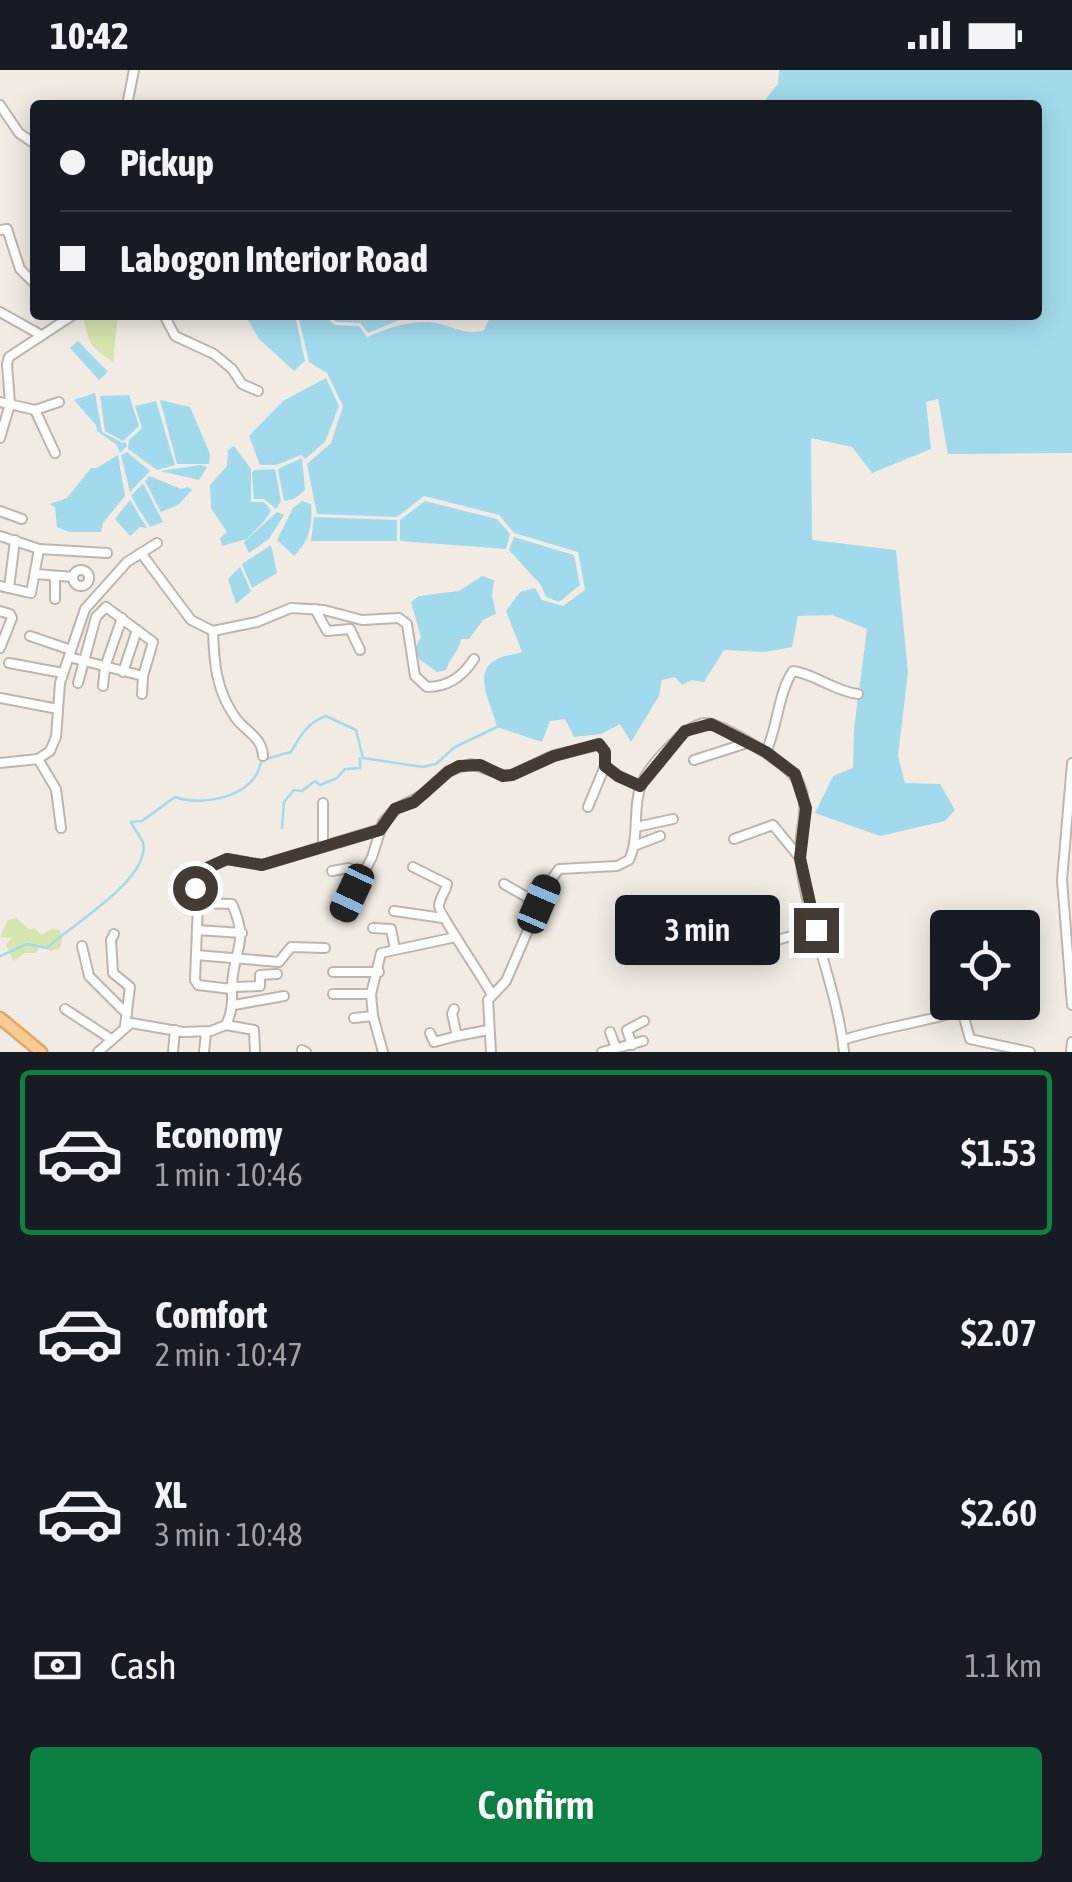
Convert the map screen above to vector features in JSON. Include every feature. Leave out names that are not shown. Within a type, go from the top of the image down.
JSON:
[{"type":"main road","points":[[0,1018],[41,1052]]},
{"type":"street","points":[[127,100],[134,70]]},
{"type":"street","points":[[0,105],[18,133],[30,141]]},
{"type":"street","points":[[3,229],[20,270],[30,279]]},
{"type":"street","points":[[0,312],[40,335]]},
{"type":"street","points":[[0,438],[10,404],[6,364],[9,357],[66,320]]},
{"type":"street","points":[[167,320],[175,336],[214,354],[242,384],[258,390]]},
{"type":"street","points":[[0,402],[36,410],[59,402]]},
{"type":"street","points":[[36,410],[55,453]]},
{"type":"street","points":[[0,511],[22,519]]},
{"type":"street","points":[[0,536],[38,548],[108,553]]},
{"type":"street","points":[[15,540],[4,587],[30,593],[38,548]]},
{"type":"street","points":[[0,763],[38,759],[53,747],[62,673],[86,609],[107,582],[157,543]]},
{"type":"street","points":[[81,551],[82,570],[89,578],[107,582]]},
{"type":"street","points":[[141,553],[191,620],[213,631],[256,622],[291,608],[362,620],[404,620],[414,676],[427,687],[463,676],[474,659]]},
{"type":"street","points":[[36,574],[73,577],[82,570]]},
{"type":"street","points":[[54,599],[56,576]]},
{"type":"street","points":[[73,577],[80,586],[89,578]]},
{"type":"street","points":[[78,683],[96,618],[106,606],[153,644],[142,694]]},
{"type":"street","points":[[314,609],[327,631],[344,628],[354,632],[360,650]]},
{"type":"street","points":[[0,611],[12,618],[0,648]]},
{"type":"street","points":[[103,686],[122,618]]},
{"type":"street","points":[[123,672],[137,630]]},
{"type":"street","points":[[213,631],[220,690],[236,719],[260,741],[263,756]]},
{"type":"street","points":[[30,636],[83,661],[143,676]]},
{"type":"street","points":[[9,664],[62,673]]},
{"type":"street","points":[[766,752],[793,672],[858,694]]},
{"type":"street","points":[[0,698],[58,710]]},
{"type":"street","points":[[492,1052],[488,1000],[506,981],[548,884],[559,870],[617,866],[632,857],[640,786],[685,731],[711,724],[766,752],[795,774],[801,787],[806,808],[800,858],[844,1052]]},
{"type":"street","points":[[694,760],[748,743]]},
{"type":"street","points":[[344,911],[372,857],[380,830],[395,809],[414,802],[459,766],[480,765],[503,776],[512,775],[554,756],[599,744],[605,752],[605,766],[588,807]]},
{"type":"street","points":[[38,759],[58,798],[61,828]]},
{"type":"street","points":[[1072,763],[1062,880],[1072,1005]]},
{"type":"street","points":[[46,771],[59,766]]},
{"type":"street","points":[[605,766],[640,786]]},
{"type":"street","points":[[323,803],[323,847]]},
{"type":"street","points":[[636,827],[673,819]]},
{"type":"street","points":[[734,838],[773,825],[800,858]]},
{"type":"street","points":[[277,974],[259,976],[258,987],[198,985],[198,903],[193,875],[227,859],[262,865],[380,830]]},
{"type":"street","points":[[634,846],[660,836]]},
{"type":"street","points":[[413,867],[447,884],[439,906],[443,918],[476,964],[492,995]]},
{"type":"street","points":[[332,871],[349,868],[360,874]]},
{"type":"street","points":[[504,884],[539,904]]},
{"type":"street","points":[[198,903],[232,904],[242,933],[231,988],[234,1006],[226,1025]]},
{"type":"street","points":[[394,911],[443,918]]},
{"type":"street","points":[[373,928],[391,929],[395,949]]},
{"type":"street","points":[[197,930],[242,933]]},
{"type":"street","points":[[777,940],[816,930]]},
{"type":"street","points":[[114,934],[110,940],[113,973],[130,987],[125,1026]]},
{"type":"street","points":[[383,1052],[373,1016],[372,994],[381,953],[456,937]]},
{"type":"street","points":[[82,946],[89,976],[127,1014]]},
{"type":"street","points":[[196,955],[279,962],[290,947],[325,948]]},
{"type":"street","points":[[333,972],[379,972]]},
{"type":"street","points":[[333,994],[372,994]]},
{"type":"street","points":[[234,1006],[284,996]]},
{"type":"street","points":[[454,1009],[457,1036]]},
{"type":"street","points":[[65,1010],[110,1039]]},
{"type":"street","points":[[354,1018],[373,1016]]},
{"type":"street","points":[[842,1040],[885,1026],[930,1019]]},
{"type":"street","points":[[965,1020],[970,1039],[1030,1052]]},
{"type":"street","points":[[632,1045],[627,1030],[644,1021]]},
{"type":"street","points":[[98,1052],[131,1023],[206,1032],[226,1025],[254,1030],[255,1052]]},
{"type":"street","points":[[172,1052],[174,1030]]},
{"type":"street","points":[[430,1033],[434,1042],[488,1030]]},
{"type":"street","points":[[204,1052],[206,1032]]},
{"type":"street","points":[[610,1032],[616,1048]]},
{"type":"street","points":[[602,1052],[643,1041]]},
{"type":"street","points":[[1070,1052],[1072,1042]]},
{"type":"green space","points":[[84,320],[117,320],[113,362],[90,342]]},
{"type":"green space","points":[[16,918],[41,935],[59,930],[63,936],[60,948],[51,951],[40,946],[36,953],[25,953],[13,961],[6,945],[12,938],[0,937],[8,920]]},
{"type":"water","points":[[779,70],[1072,70],[1072,453],[948,454],[938,399],[926,402],[931,449],[872,473],[852,447],[811,438],[812,540],[896,550],[908,672],[898,756],[905,783],[940,784],[955,810],[945,821],[880,836],[815,813],[833,776],[853,768],[867,629],[832,615],[798,616],[792,647],[765,652],[724,650],[704,682],[692,680],[682,685],[675,677],[662,680],[659,696],[631,742],[620,724],[601,734],[574,737],[565,719],[550,721],[542,742],[497,727],[485,690],[485,672],[497,659],[522,652],[506,611],[520,592],[535,588],[542,600],[563,606],[585,590],[578,552],[514,533],[499,515],[424,496],[397,517],[317,514],[307,464],[331,443],[343,406],[327,373],[309,362],[299,320],[359,326],[367,337],[421,322],[476,332],[484,330],[489,320],[1042,320],[1042,100],[765,100],[778,84]]},
{"type":"water","points":[[248,320],[296,320],[305,361],[294,371],[259,339]]},
{"type":"water","points":[[400,320],[368,333],[360,323],[336,322]]},
{"type":"water","points":[[78,341],[108,372],[99,380],[70,348]]},
{"type":"water","points":[[326,378],[339,406],[325,442],[305,459],[301,455],[276,465],[260,465],[249,436],[283,401]]},
{"type":"water","points":[[95,393],[102,432],[126,442],[120,453],[74,400]]},
{"type":"water","points":[[129,395],[139,426],[123,441],[105,431],[100,396]]},
{"type":"water","points":[[160,400],[190,407],[210,454],[209,464],[177,464]]},
{"type":"water","points":[[156,401],[175,465],[157,470],[128,449],[129,440],[142,428],[135,406]]},
{"type":"water","points":[[234,446],[251,469],[251,502],[264,502],[271,510],[247,539],[222,546],[220,538],[227,532],[211,508],[210,485],[227,466],[228,450]]},
{"type":"water","points":[[127,452],[150,471],[130,492],[121,455]]},
{"type":"water","points":[[118,455],[125,496],[103,523],[101,532],[69,532],[57,527],[55,507],[49,504],[67,498],[91,468]]},
{"type":"water","points":[[302,458],[305,490],[284,501],[278,469]]},
{"type":"water","points":[[207,467],[199,480],[160,471]]},
{"type":"water","points":[[275,469],[281,501],[276,509],[264,499],[254,499],[252,473]]},
{"type":"water","points":[[149,476],[192,490],[178,505],[161,512],[145,481]]},
{"type":"water","points":[[143,483],[163,522],[150,527],[131,496]]},
{"type":"water","points":[[130,500],[147,528],[140,527],[130,536],[115,519]]},
{"type":"water","points":[[302,501],[311,504],[310,526],[294,556],[277,540],[293,508]]},
{"type":"water","points":[[425,501],[497,519],[510,534],[506,549],[400,541],[400,520]]},
{"type":"water","points":[[277,512],[284,515],[269,539],[249,553],[244,542]]},
{"type":"water","points":[[314,517],[397,520],[397,541],[311,541]]},
{"type":"water","points":[[514,537],[574,555],[580,585],[559,602],[546,597],[541,585],[509,550]]},
{"type":"water","points":[[271,545],[277,573],[252,588],[242,564]]},
{"type":"water","points":[[240,567],[251,591],[236,604],[228,579]]},
{"type":"water","points":[[482,576],[494,580],[496,614],[483,620],[469,639],[461,639],[446,670],[437,672],[420,660],[415,649],[421,637],[411,602],[419,596],[459,591]]},
{"type":"waterway","points":[[0,956],[27,944],[47,948],[122,886],[142,857],[143,843],[131,822],[142,821],[175,797],[207,800],[240,790],[256,775],[262,760],[291,752],[305,730],[326,716],[356,730],[363,758],[423,767],[436,764],[455,747],[497,727]]},
{"type":"waterway","points":[[282,828],[284,802],[294,790],[302,791],[315,781],[320,785],[337,778],[345,769],[360,768],[360,758]]},
{"type":"route","points":[[195,888],[193,875],[222,860],[262,865],[380,830],[395,809],[414,802],[459,766],[480,765],[503,776],[512,775],[541,760],[599,744],[604,748],[605,766],[640,786],[685,731],[711,724],[766,752],[795,774],[806,808],[800,858],[816,930]]}]
